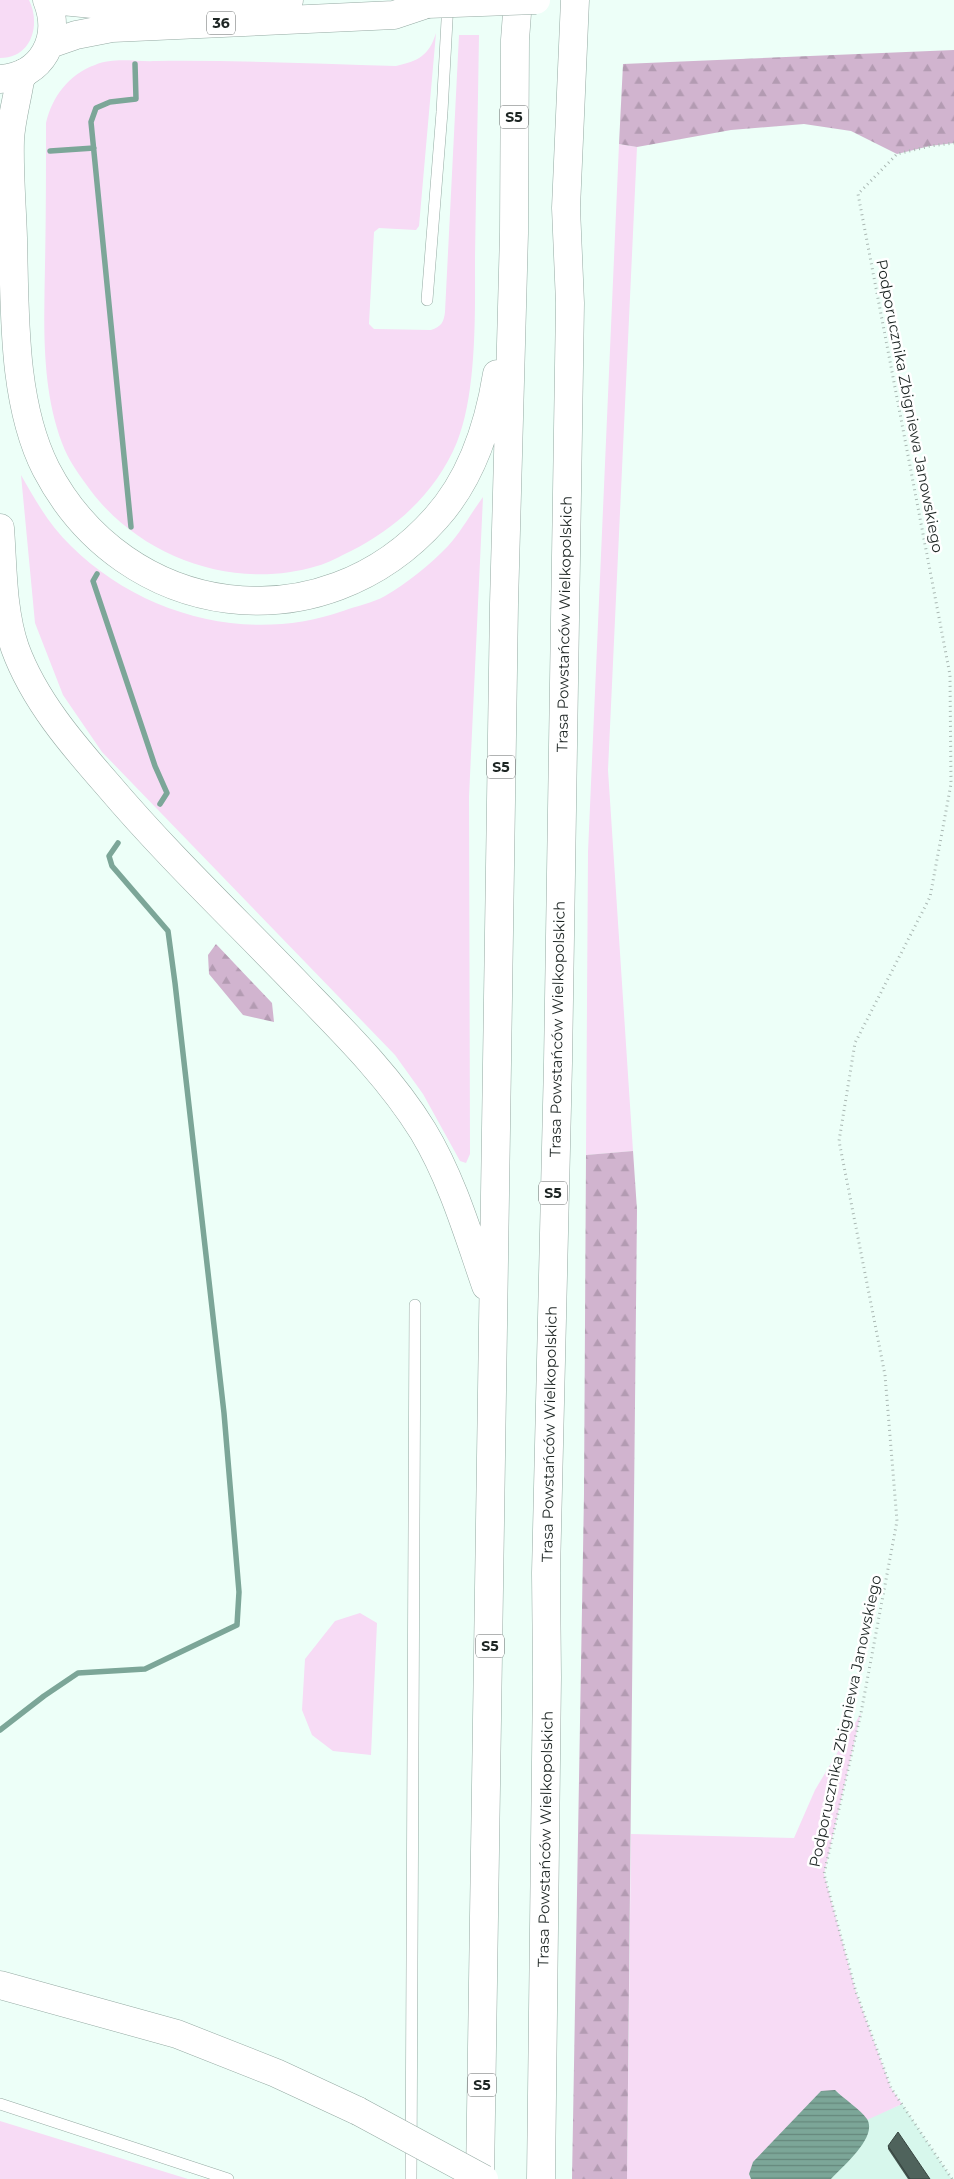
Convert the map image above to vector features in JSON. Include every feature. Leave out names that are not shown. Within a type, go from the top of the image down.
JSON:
[{"type":"main road","points":[[12,76],[39,61],[50,44],[53,29],[52,13],[47,0]]},
{"type":"main road","name":"36","points":[[52,0],[123,7],[289,0]]},
{"type":"main road","name":"S5","points":[[482,2179],[492,1301],[504,604],[514,233],[515,40],[518,0]]},
{"type":"main road","name":"36","points":[[50,44],[76,34],[112,28],[394,15],[429,1],[536,0]]},
{"type":"main road","name":"Trasa Powstańców Wielkopolskich","points":[[541,2179],[547,1676],[546,1573],[558,1053],[570,303],[566,208],[575,0]]},
{"type":"main road","points":[[12,76],[20,80],[10,140],[16,342],[32,433],[47,469],[79,518],[112,550],[146,573],[182,589],[231,599],[269,602],[306,596],[347,583],[378,568],[408,546],[437,517],[473,460],[492,404],[502,340],[514,233]]},
{"type":"main road","points":[[0,528],[7,616],[15,648],[38,695],[77,749],[132,813],[333,1021],[386,1080],[423,1131],[445,1173],[492,1301]]},
{"type":"main road","points":[[0,1984],[177,2034],[276,2073],[358,2111],[482,2179]]},
{"type":"lane","points":[[427,300],[442,112],[429,1]]},
{"type":"lane","points":[[411,2179],[415,1305]]},
{"type":"lane","points":[[0,2104],[207,2176],[228,2179]]},
{"type":"path","name":"Podporucznika Zbigniewa Janowskiego","points":[[952,2179],[891,2088],[856,1992],[824,1874],[861,1713],[896,1521],[885,1375],[839,1141],[855,1043],[930,897],[951,784],[950,675],[858,194],[897,154],[930,146],[954,143]]},
{"type":"shaded area","points":[[0,0],[29,0],[33,9],[34,29],[31,38],[20,52],[0,58]]},
{"type":"shaded area","points":[[436,33],[419,226],[416,230],[379,228],[374,232],[369,324],[374,329],[431,330],[440,326],[444,319],[459,35],[479,35],[474,352],[464,422],[449,460],[427,492],[399,519],[368,542],[321,565],[286,573],[254,574],[223,571],[192,563],[163,551],[136,534],[112,514],[91,491],[68,456],[55,422],[47,378],[44,333],[46,123],[57,96],[77,74],[95,65],[110,61],[216,61],[396,66],[411,62],[422,56],[430,47]]},
{"type":"shaded area","points":[[619,144],[637,147],[608,770],[633,1151],[586,1155],[588,852]]},
{"type":"shaded area","points":[[21,475],[37,503],[56,530],[71,546],[99,570],[130,590],[163,606],[198,617],[234,623],[271,625],[307,621],[343,611],[370,603],[393,591],[426,567],[448,546],[483,497],[469,797],[470,1154],[466,1163],[460,1161],[423,1094],[395,1055],[102,752],[63,695],[35,623]]},
{"type":"shaded area","points":[[360,1613],[377,1623],[371,1755],[333,1751],[312,1735],[302,1710],[305,1659],[335,1621]]},
{"type":"shaded area","points":[[861,1713],[824,1874],[856,1992],[891,2088],[902,2104],[867,2120],[835,2090],[749,2174],[751,2179],[627,2179],[631,1834],[794,1838],[815,1790]]},
{"type":"shaded area","points":[[835,2090],[867,2119],[902,2104],[952,2179],[751,2179]]},
{"type":"shaded area","points":[[835,2090],[864,2115],[869,2126],[864,2142],[851,2159],[831,2179],[751,2179],[749,2174],[753,2162],[821,2091]]},
{"type":"shaded area","points":[[0,2121],[188,2179],[0,2179]]},
{"type":"green space","points":[[954,50],[954,143],[930,146],[897,154],[851,131],[804,124],[731,130],[637,147],[619,144],[623,64]]},
{"type":"green space","points":[[216,944],[272,1003],[274,1022],[243,1015],[209,974],[208,955]]},
{"type":"green space","points":[[633,1151],[637,1210],[627,2179],[572,2179],[584,1494],[586,1155]]},
{"type":"building","points":[[898,2132],[930,2179],[910,2179],[888,2146]]},
{"type":"waterway","points":[[131,527],[91,122],[96,108],[110,102],[136,99],[135,64]]},
{"type":"waterway","points":[[50,151],[94,148]]},
{"type":"waterway","points":[[97,574],[93,581],[155,766],[167,793],[160,804]]},
{"type":"waterway","points":[[0,1730],[78,1673],[145,1669],[237,1625],[239,1592],[224,1413],[168,931],[112,866],[109,856],[118,843]]}]
